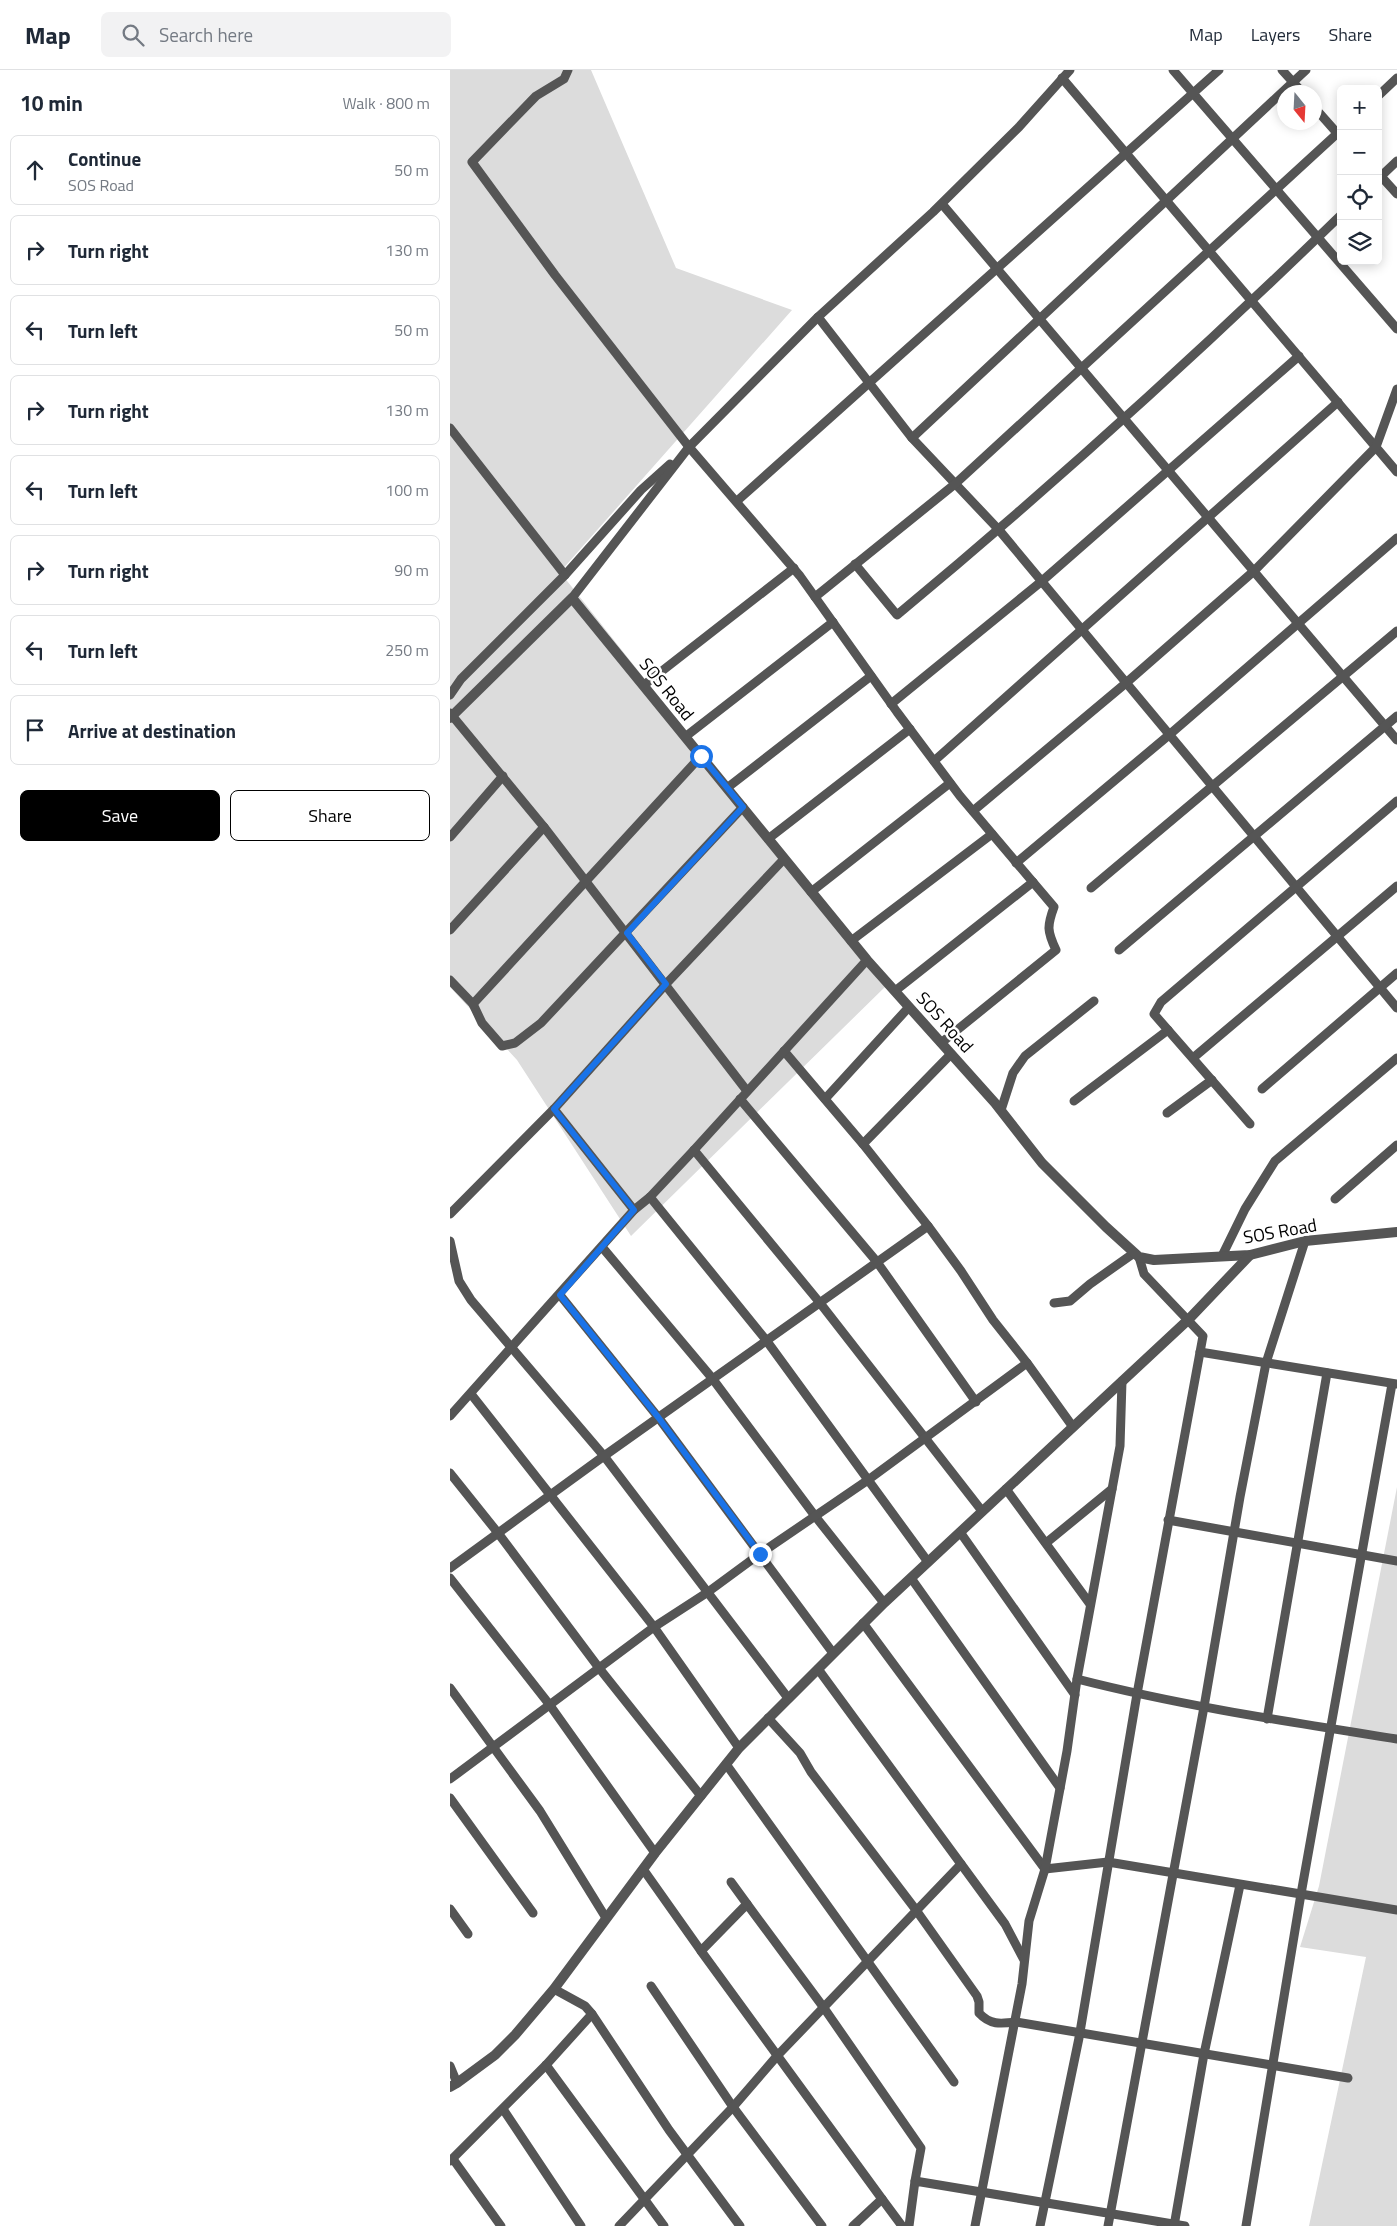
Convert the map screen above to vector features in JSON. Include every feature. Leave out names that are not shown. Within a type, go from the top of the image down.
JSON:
[{"type":"street","points":[[568,70],[564,79],[536,96],[472,162],[555,275],[689,447],[794,568],[891,704],[950,782],[1054,907],[1048,924],[1049,934],[1056,950],[941,1043]]},
{"type":"street","points":[[450,695],[461,679],[564,575],[641,490],[689,447],[818,317],[942,204],[1018,127],[1070,70]]},
{"type":"street","points":[[1173,70],[1397,329]]},
{"type":"street","points":[[737,501],[1219,70]]},
{"type":"street","points":[[1282,70],[1296,85]]},
{"type":"street","points":[[912,438],[1306,70]]},
{"type":"street","points":[[1062,78],[1397,472]]},
{"type":"street","points":[[1382,92],[1397,78]]},
{"type":"street","points":[[1322,114],[1339,130]]},
{"type":"street","points":[[815,597],[955,484],[1337,134]]},
{"type":"street","points":[[1380,175],[1397,161]]},
{"type":"street","points":[[1382,179],[1397,194]]},
{"type":"street","points":[[942,204],[1397,740]]},
{"type":"street","points":[[855,564],[897,615],[999,530],[1252,301],[1337,219]]},
{"type":"street","points":[[818,317],[912,438],[999,530],[1397,1008]]},
{"type":"street","points":[[891,704],[1042,581],[1299,356]]},
{"type":"street","points":[[973,811],[1126,683],[1254,571],[1376,448],[1397,389]]},
{"type":"street","points":[[934,761],[1338,402]]},
{"type":"street","points":[[450,428],[564,575]]},
{"type":"street","points":[[689,447],[572,598],[451,716],[544,827],[747,1091]]},
{"type":"street","points":[[1016,863],[1169,735],[1397,538]]},
{"type":"street","points":[[644,686],[794,568]]},
{"type":"street","name":"SOS Road","points":[[572,598],[867,960],[1001,1110],[1042,1163],[1137,1255],[1154,1260],[1250,1255],[1305,1241],[1397,1232]]},
{"type":"street","points":[[685,737],[833,622]]},
{"type":"street","points":[[1091,888],[1397,631]]},
{"type":"street","points":[[727,788],[871,676]]},
{"type":"street","points":[[1119,950],[1397,716]]},
{"type":"street","points":[[768,839],[910,729]]},
{"type":"street","points":[[473,1004],[701,756]]},
{"type":"street","points":[[450,837],[503,776]]},
{"type":"street","points":[[811,892],[950,782]]},
{"type":"street","points":[[1250,1124],[1154,1014],[1161,1002],[1397,800]]},
{"type":"street","points":[[450,980],[473,1004],[482,1023],[502,1046],[515,1043],[541,1023],[743,807]]},
{"type":"street","points":[[450,930],[544,827]]},
{"type":"street","points":[[851,941],[992,834]]},
{"type":"street","points":[[450,1214],[554,1109],[666,984],[784,859]]},
{"type":"street","points":[[894,991],[1033,882]]},
{"type":"street","points":[[1193,1058],[1397,886]]},
{"type":"street","points":[[450,1416],[513,1348],[634,1210],[650,1197],[694,1150],[867,960]]},
{"type":"street","points":[[1262,1088],[1397,974]]},
{"type":"street","points":[[1001,1110],[1013,1073],[1025,1056],[1094,1001]]},
{"type":"street","points":[[825,1099],[909,1008]]},
{"type":"street","points":[[1074,1101],[1168,1030]]},
{"type":"street","points":[[784,1051],[863,1144],[928,1226],[961,1270],[992,1320],[1027,1363],[1073,1427]]},
{"type":"street","points":[[863,1144],[951,1054]]},
{"type":"street","points":[[1222,1256],[1245,1209],[1275,1161],[1397,1058]]},
{"type":"street","points":[[1167,1113],[1212,1080]]},
{"type":"street","points":[[740,1099],[877,1262],[976,1402]]},
{"type":"street","points":[[554,1109],[634,1210]]},
{"type":"street","points":[[1335,1199],[1397,1145]]},
{"type":"street","points":[[694,1150],[820,1303],[982,1512]]},
{"type":"street","points":[[650,1197],[766,1340],[928,1562]]},
{"type":"street","points":[[450,1568],[712,1378],[928,1226]]},
{"type":"street","points":[[450,1241],[459,1282],[471,1300],[604,1456],[788,1698]]},
{"type":"street","points":[[1108,2226],[1266,1363],[1305,1241]]},
{"type":"street","points":[[602,1247],[712,1378],[814,1516],[884,1603]]},
{"type":"street","points":[[1040,2226],[1080,2033],[1137,1694],[1203,1336],[1189,1319],[1144,1274],[1137,1255],[1090,1284],[1070,1301],[1054,1304]]},
{"type":"street","points":[[450,2066],[454,2085],[495,2055],[515,2035],[554,1989],[643,1869],[739,1748],[884,1603],[1189,1319],[1250,1255]]},
{"type":"street","points":[[560,1295],[658,1417],[833,1653]]},
{"type":"street","points":[[1200,1352],[1394,1384],[1330,1728],[1246,2226]]},
{"type":"street","points":[[450,1779],[654,1627],[708,1592],[868,1480],[1027,1363]]},
{"type":"street","points":[[1267,1719],[1327,1373]]},
{"type":"street","points":[[975,2226],[1016,2022],[1029,1921],[1045,1869],[1090,1604],[1120,1446],[1122,1382]]},
{"type":"street","points":[[471,1394],[654,1627],[739,1748]]},
{"type":"street","points":[[450,1474],[498,1532],[599,1668],[701,1796]]},
{"type":"street","points":[[1006,1489],[1090,1604]]},
{"type":"street","points":[[1046,1543],[1112,1489]]},
{"type":"street","points":[[1168,1520],[1397,1561]]},
{"type":"street","points":[[960,1532],[1075,1695]]},
{"type":"street","points":[[450,1578],[549,1704],[656,1853]]},
{"type":"street","points":[[911,1578],[1060,1788]]},
{"type":"street","points":[[863,1624],[1045,1869]]},
{"type":"street","points":[[818,1669],[1005,1924],[1025,1960]]},
{"type":"street","points":[[1077,1679],[1137,1694],[1267,1719],[1397,1739]]},
{"type":"street","points":[[450,1688],[540,1811],[606,1918]]},
{"type":"street","points":[[768,1718],[800,1753],[811,1772],[916,1910],[977,1996],[979,2013],[985,2020],[993,2023],[1016,2022],[1348,2078]]},
{"type":"street","points":[[726,1764],[954,2082]]},
{"type":"street","points":[[450,1798],[533,1913]]},
{"type":"street","points":[[1045,1869],[1108,1862],[1397,1910]]},
{"type":"street","points":[[619,2226],[733,2107],[777,2056],[961,1864]]},
{"type":"street","points":[[643,1869],[902,2226]]},
{"type":"street","points":[[731,1882],[824,2008],[921,2148],[908,2226]]},
{"type":"street","points":[[1174,2225],[1204,2054],[1240,1885]]},
{"type":"street","points":[[701,1951],[747,1904]]},
{"type":"street","points":[[450,1909],[468,1934]]},
{"type":"street","points":[[651,1986],[733,2107],[822,2226]]},
{"type":"street","points":[[554,1989],[585,2006],[592,2014],[687,2155],[740,2226]]},
{"type":"street","points":[[501,2226],[451,2160],[546,2065],[592,2014]]},
{"type":"street","points":[[546,2065],[664,2226]]},
{"type":"street","points":[[503,2109],[581,2226]]},
{"type":"street","points":[[915,2181],[1185,2226]]},
{"type":"street","points":[[853,2226],[882,2199]]},
{"type":"shaded area","points":[[450,70],[591,70],[676,268],[792,310],[560,572],[887,985],[631,1236],[517,1060],[450,987]]},
{"type":"shaded area","points":[[1397,1487],[1397,2226],[1309,2226],[1366,1957],[1300,1947],[1319,1886]]},
{"type":"route","points":[[701,756],[743,807],[627,933],[666,984],[554,1109],[634,1210],[560,1295],[658,1417],[760,1554]]}]
